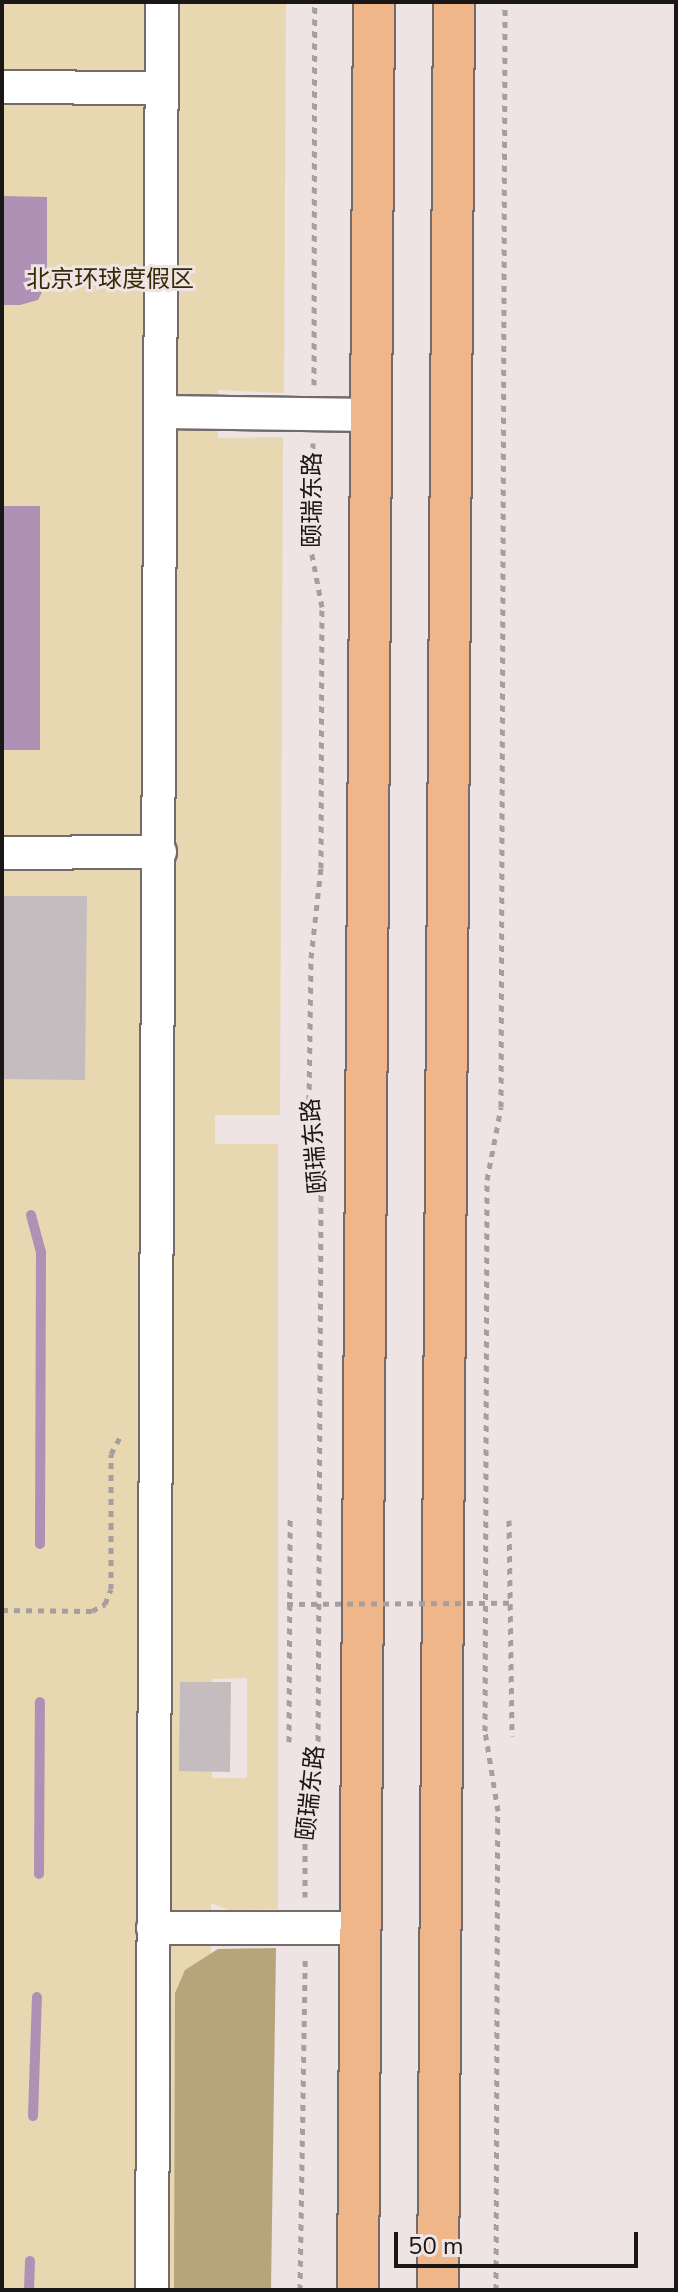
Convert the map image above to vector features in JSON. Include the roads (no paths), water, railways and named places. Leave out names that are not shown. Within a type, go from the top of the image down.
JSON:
[{"type":"main road","name":"颐瑞东路","points":[[358,2290],[374,2]]},
{"type":"main road","points":[[438,2290],[454,2]]},
{"type":"lane","points":[[152,2290],[162,2]]},
{"type":"lane","points":[[2,87],[162,88]]},
{"type":"lane","points":[[161,412],[373,415]]},
{"type":"lane","points":[[2,853],[160,852]]},
{"type":"lane","points":[[153,1928],[361,1928]]},
{"type":"waterway","points":[[31,1215],[41,1252],[40,1544]]},
{"type":"waterway","points":[[39,1874],[40,1702]]},
{"type":"waterway","points":[[33,2116],[37,1997]]},
{"type":"waterway","points":[[29,2290],[30,2261]]},
{"type":"park label","name":"北京环球度假区","points":[[110,280]]}]
